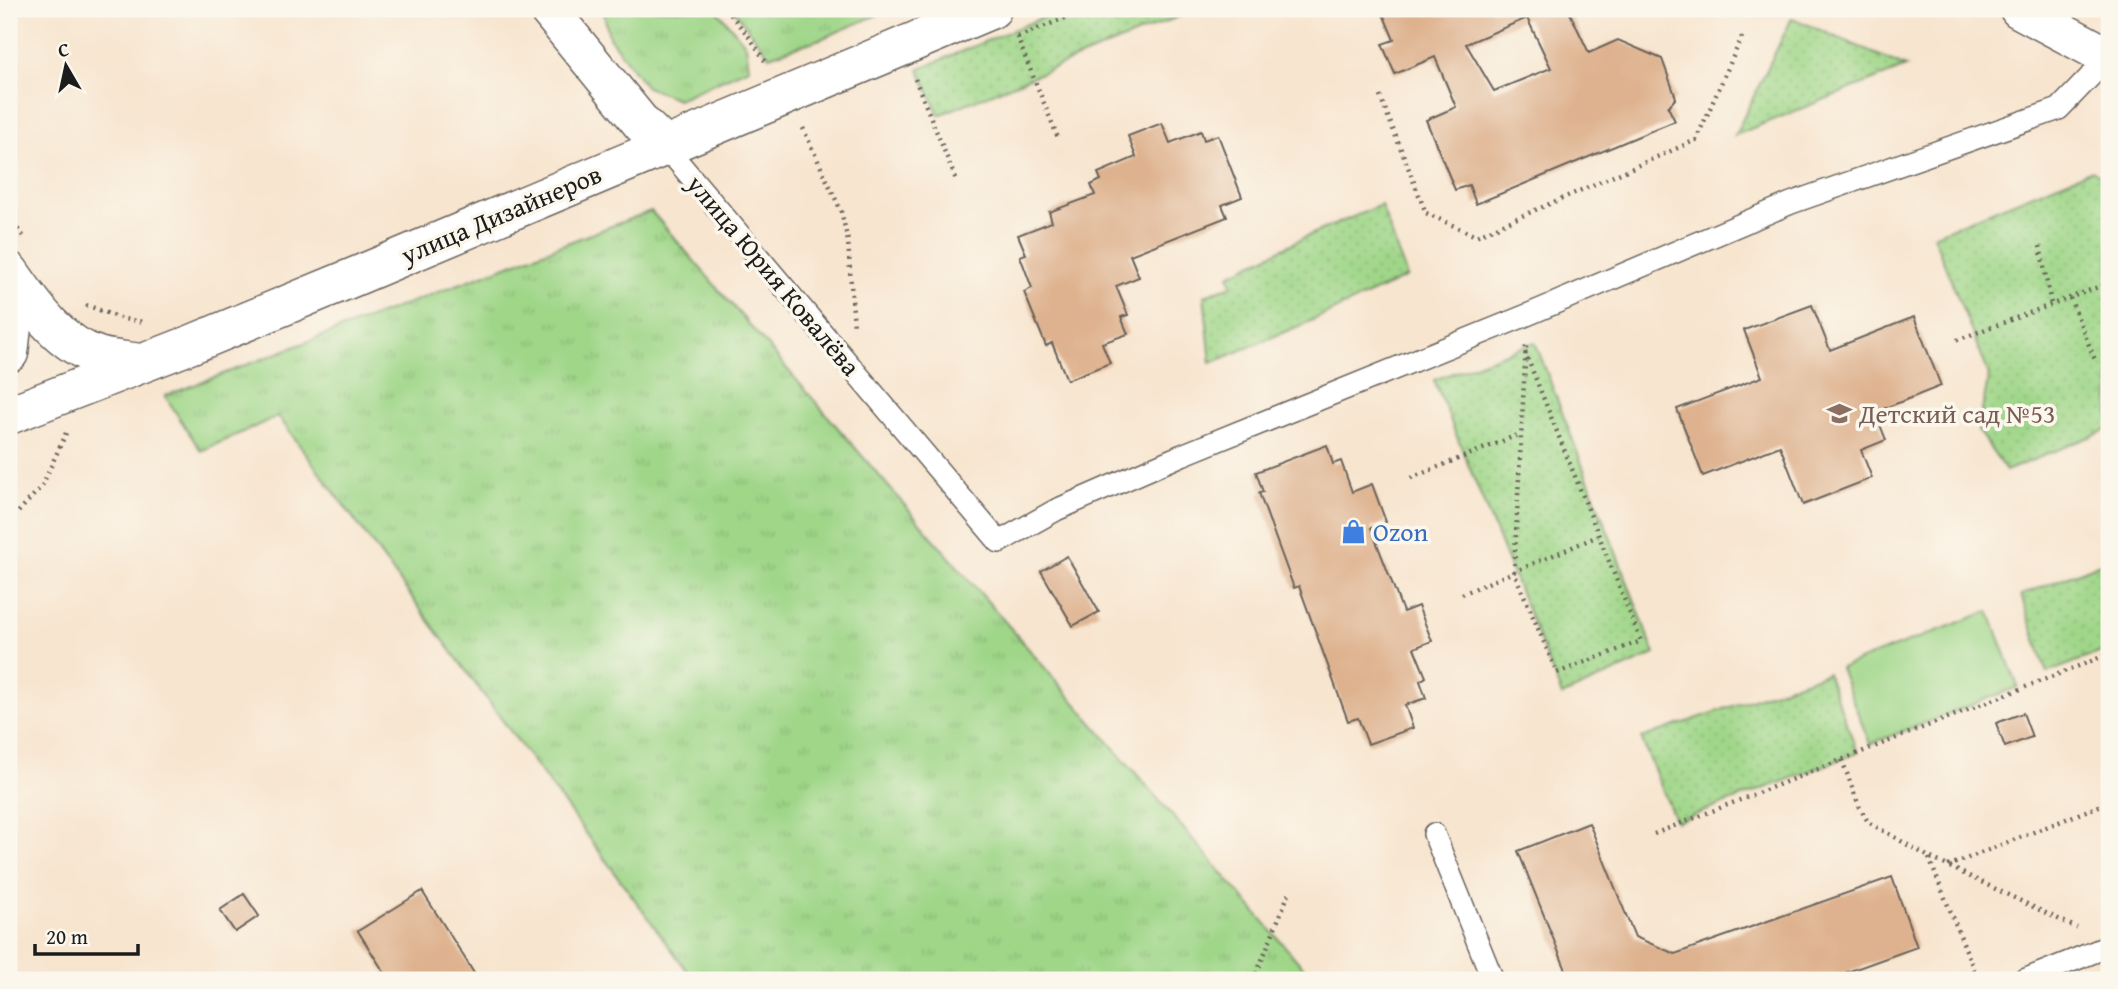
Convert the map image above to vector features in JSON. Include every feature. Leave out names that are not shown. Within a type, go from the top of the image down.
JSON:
[{"type":"street","name":"улица Юрия Ковалёва","points":[[548,9],[642,124],[664,145]]},
{"type":"street","name":"улица Дизайнеров","points":[[9,415],[192,344],[992,9]]},
{"type":"street","points":[[2019,9],[2109,57]]},
{"type":"street","points":[[19,258],[40,314],[71,342],[100,356],[140,363]]},
{"type":"street","points":[[9,297],[12,327],[9,353]]},
{"type":"lane","points":[[1527,315],[1791,202],[2059,109],[2109,57]]},
{"type":"lane","name":"улица Юрия Ковалёва","points":[[664,145],[999,542],[1056,509],[1527,315]]},
{"type":"lane","points":[[1434,834],[1493,980]]},
{"type":"lane","points":[[2024,980],[2109,946]]},
{"type":"path","points":[[726,9],[751,39],[768,67]]},
{"type":"path","points":[[1380,96],[1426,213],[1476,236],[1696,140],[1744,32]]},
{"type":"path","points":[[1017,37],[1059,140]]},
{"type":"path","points":[[915,78],[957,182]]},
{"type":"path","points":[[802,125],[841,211],[848,241],[857,374]]},
{"type":"path","points":[[9,218],[19,258]]},
{"type":"path","points":[[2040,246],[2051,304]]},
{"type":"path","points":[[1957,340],[2109,284]]},
{"type":"path","points":[[2070,298],[2095,360]]},
{"type":"path","points":[[81,303],[123,319],[152,323]]},
{"type":"path","points":[[1525,352],[1641,640],[1557,673],[1514,572],[1525,352],[1527,315]]},
{"type":"path","points":[[9,522],[42,486],[68,428]]},
{"type":"path","points":[[1411,478],[1521,434]]},
{"type":"path","points":[[1462,594],[1598,536]]},
{"type":"path","points":[[1654,834],[2109,654]]},
{"type":"path","points":[[1842,760],[1859,806],[1868,822],[1929,857],[2084,932]]},
{"type":"path","points":[[1948,866],[2109,802]]},
{"type":"path","points":[[1929,857],[1978,980]]},
{"type":"path","points":[[1254,980],[1289,893]]},
{"type":"green space","points":[[603,9],[716,9],[746,45],[749,68],[678,99],[646,87],[609,37]]},
{"type":"green space","points":[[733,9],[891,9],[823,38],[769,56]]},
{"type":"green space","points":[[1063,9],[1197,9],[939,115],[919,69]]},
{"type":"green space","points":[[1792,18],[1906,67],[1735,135]]},
{"type":"green space","points":[[2092,170],[2109,181],[2109,429],[2006,471],[1978,431],[1989,375],[1933,235]]},
{"type":"green space","points":[[1381,205],[1407,277],[1211,363],[1204,295],[1232,286],[1229,275],[1303,238]]},
{"type":"green space","points":[[651,211],[1314,980],[694,980],[278,416],[201,451],[165,396]]},
{"type":"green space","points":[[1535,342],[1655,654],[1562,696],[1434,380]]},
{"type":"green space","points":[[2109,560],[2109,649],[2047,673],[2021,595]]},
{"type":"green space","points":[[1989,611],[2018,687],[1870,744],[1840,668]]},
{"type":"green space","points":[[1827,673],[1858,753],[1676,822],[1641,738]]},
{"type":"building","points":[[1381,9],[1568,9],[1589,53],[1618,40],[1662,59],[1676,98],[1668,107],[1675,121],[1476,204],[1469,185],[1455,190],[1426,120],[1456,107],[1435,57],[1395,74],[1382,44],[1394,40]],"holes":[[[1527,18],[1551,68],[1494,91],[1466,44]]]},
{"type":"building","points":[[1162,123],[1170,143],[1201,131],[1204,140],[1218,135],[1242,197],[1222,205],[1227,217],[1130,255],[1139,277],[1116,286],[1128,315],[1121,317],[1128,334],[1102,343],[1110,363],[1067,380],[1052,343],[1046,346],[1024,292],[1032,288],[1020,256],[1026,254],[1018,235],[1052,222],[1049,212],[1095,195],[1091,185],[1101,180],[1098,173],[1136,157],[1128,136]]},
{"type":"building","points":[[1812,305],[1830,350],[1914,317],[1941,386],[1875,412],[1886,440],[1861,450],[1872,478],[1803,505],[1780,446],[1703,476],[1677,409],[1762,377],[1744,330]]},
{"type":"building","points":[[1327,445],[1333,464],[1341,461],[1352,492],[1372,484],[1386,522],[1371,528],[1403,612],[1418,606],[1432,641],[1414,648],[1426,677],[1420,681],[1426,698],[1405,705],[1413,728],[1368,744],[1358,718],[1348,721],[1299,586],[1294,588],[1259,493],[1263,492],[1256,472]]},
{"type":"building","points":[[1067,556],[1099,612],[1073,626],[1041,571]]},
{"type":"building","points":[[2023,713],[2032,737],[2005,747],[1996,723]]},
{"type":"building","points":[[1589,823],[1635,937],[1675,954],[1892,877],[1917,947],[1825,980],[1570,980],[1518,851]]},
{"type":"building","points":[[422,891],[478,980],[389,980],[358,931]]},
{"type":"building","points":[[244,894],[259,916],[235,932],[220,910]]},
{"type":"place","name":"Детский сад №53","points":[[1839,413]]},
{"type":"place","name":"Ozon","points":[[1353,531]]}]
